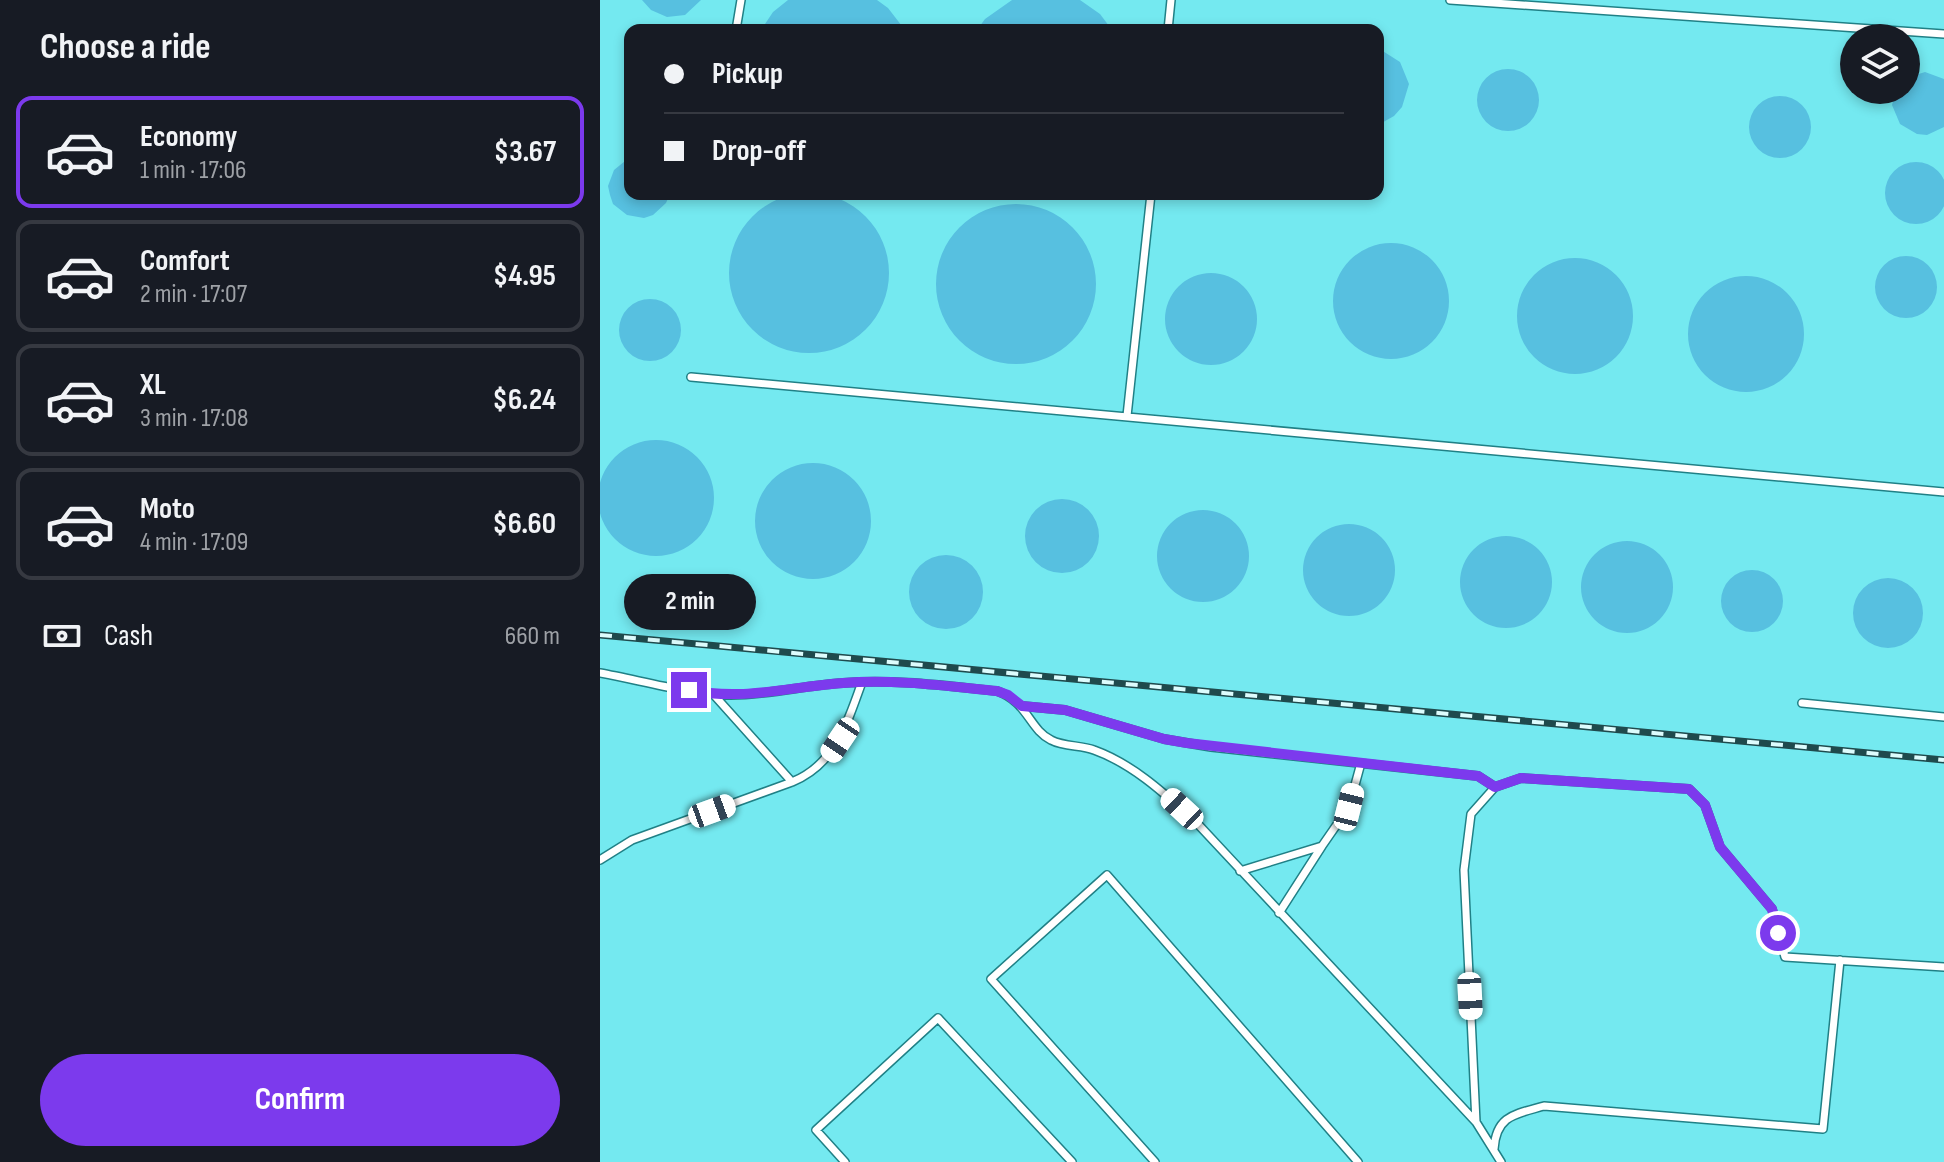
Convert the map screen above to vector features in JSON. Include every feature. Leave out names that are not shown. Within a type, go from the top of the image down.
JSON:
[{"type":"lane","points":[[737,24],[741,0]]},
{"type":"lane","points":[[1169,24],[1171,0]]},
{"type":"lane","points":[[1450,0],[1944,34]]},
{"type":"lane","points":[[1127,416],[1150,200]]},
{"type":"lane","points":[[691,377],[1944,492]]},
{"type":"lane","points":[[600,673],[714,695],[748,695],[862,682],[912,683],[997,691],[1008,695],[1054,742],[1097,751],[1141,776],[1168,796],[1476,1122],[1501,1162]]},
{"type":"lane","points":[[600,860],[632,840],[792,782],[816,768],[830,756],[840,740],[862,682]]},
{"type":"lane","points":[[714,695],[792,782]]},
{"type":"lane","points":[[1802,703],[1944,717]]},
{"type":"lane","points":[[1022,706],[1065,710],[1164,739],[1478,776],[1495,787]]},
{"type":"lane","points":[[1279,913],[1349,807],[1361,763]]},
{"type":"lane","points":[[1476,1122],[1464,870],[1471,814],[1495,787],[1521,778],[1689,789],[1705,805],[1720,847],[1772,909],[1785,957],[1944,967]]},
{"type":"lane","points":[[1240,871],[1322,846]]},
{"type":"lane","points":[[1155,1162],[991,979],[1107,875],[1358,1162]]},
{"type":"lane","points":[[1494,1151],[1495,1133],[1510,1115],[1544,1106],[1823,1129],[1840,960]]},
{"type":"lane","points":[[845,1162],[816,1130],[938,1018],[1072,1162]]},
{"type":"building","points":[[642,0],[701,0],[685,15],[667,17],[651,10]]},
{"type":"building","points":[[788,0],[877,0],[900,24],[765,24],[773,12]]},
{"type":"building","points":[[1012,0],[1080,0],[1100,14],[1108,24],[981,24]]},
{"type":"building","points":[[1384,52],[1400,62],[1409,84],[1402,107],[1384,122]]},
{"type":"building","points":[[1508,69],[1520,71],[1530,78],[1537,88],[1537,112],[1530,122],[1520,129],[1508,131],[1496,129],[1486,122],[1479,112],[1477,100],[1479,88],[1486,78],[1496,71]]},
{"type":"building","points":[[1925,72],[1944,79],[1944,127],[1927,135],[1917,134],[1900,124],[1892,105],[1920,104],[1920,74]]},
{"type":"building","points":[[1780,96],[1792,98],[1802,105],[1809,115],[1809,139],[1802,149],[1792,156],[1780,158],[1768,156],[1758,149],[1751,139],[1749,127],[1751,115],[1758,105],[1768,98]]},
{"type":"building","points":[[624,162],[624,200],[667,200],[666,203],[653,215],[644,218],[627,215],[613,204],[610,195],[608,186],[614,170]]},
{"type":"building","points":[[1916,162],[1928,165],[1938,171],[1944,181],[1944,205],[1938,215],[1928,221],[1916,224],[1904,221],[1894,215],[1888,205],[1885,193],[1888,181],[1894,171],[1904,165]]},
{"type":"building","points":[[776,200],[842,200],[865,217],[875,229],[887,257],[887,289],[875,317],[853,339],[825,351],[793,351],[765,339],[743,317],[731,289],[729,273],[735,242],[753,217]]},
{"type":"building","points":[[1016,204],[1047,210],[1073,227],[1090,253],[1096,284],[1090,315],[1073,341],[1047,358],[1016,364],[985,358],[959,341],[942,315],[936,284],[942,253],[959,227],[985,210]]},
{"type":"building","points":[[1391,243],[1413,247],[1432,260],[1445,279],[1449,301],[1445,323],[1432,342],[1413,355],[1391,359],[1369,355],[1350,342],[1337,323],[1333,301],[1337,279],[1350,260],[1369,247]]},
{"type":"building","points":[[1906,256],[1918,258],[1928,265],[1935,275],[1935,299],[1928,309],[1918,316],[1906,318],[1894,316],[1884,309],[1877,299],[1875,287],[1877,275],[1884,265],[1894,258]]},
{"type":"building","points":[[1575,258],[1597,262],[1616,275],[1629,294],[1633,316],[1629,338],[1616,357],[1597,370],[1575,374],[1553,370],[1534,357],[1521,338],[1517,316],[1521,294],[1534,275],[1553,262]]},
{"type":"building","points":[[1211,273],[1237,281],[1249,293],[1257,319],[1249,345],[1237,357],[1211,365],[1185,357],[1173,345],[1165,319],[1173,293],[1185,281]]},
{"type":"building","points":[[1746,276],[1768,280],[1787,293],[1800,312],[1804,334],[1800,356],[1787,375],[1768,388],[1746,392],[1724,388],[1705,375],[1692,356],[1688,334],[1692,312],[1705,293],[1724,280]]},
{"type":"building","points":[[650,299],[662,301],[672,308],[679,318],[679,342],[672,352],[662,359],[650,361],[638,359],[628,352],[621,342],[619,330],[621,318],[628,308],[638,301]]},
{"type":"building","points":[[645,441],[667,441],[688,450],[704,466],[713,487],[713,509],[704,530],[688,546],[667,555],[645,555],[624,546],[608,530],[600,513],[600,483],[608,466],[624,450]]},
{"type":"building","points":[[813,463],[835,467],[854,480],[867,499],[871,521],[867,543],[854,562],[835,575],[813,579],[791,575],[772,562],[759,543],[755,521],[759,499],[772,480],[791,467]]},
{"type":"building","points":[[1062,499],[1076,502],[1088,510],[1096,522],[1099,536],[1096,550],[1088,562],[1076,570],[1062,573],[1048,570],[1036,562],[1028,550],[1025,536],[1028,522],[1036,510],[1048,502]]},
{"type":"building","points":[[1203,510],[1229,518],[1241,530],[1249,556],[1241,582],[1229,594],[1203,602],[1177,594],[1165,582],[1157,556],[1165,530],[1177,518]]},
{"type":"building","points":[[1349,524],[1375,532],[1387,544],[1395,570],[1387,596],[1375,608],[1349,616],[1323,608],[1311,596],[1303,570],[1311,544],[1323,532]]},
{"type":"building","points":[[1506,536],[1532,544],[1544,556],[1552,582],[1544,608],[1532,620],[1506,628],[1480,620],[1468,608],[1460,582],[1468,556],[1480,544]]},
{"type":"building","points":[[1627,541],[1645,545],[1659,555],[1669,569],[1673,587],[1669,605],[1659,619],[1645,629],[1627,633],[1609,629],[1595,619],[1585,605],[1581,587],[1585,569],[1595,555],[1609,545]]},
{"type":"building","points":[[946,555],[960,558],[972,566],[980,578],[983,592],[980,606],[972,618],[960,626],[946,629],[932,626],[920,618],[912,606],[909,592],[912,578],[920,566],[932,558]]},
{"type":"building","points":[[1752,570],[1764,572],[1774,579],[1781,589],[1781,613],[1774,623],[1764,630],[1752,632],[1740,630],[1730,623],[1723,613],[1721,601],[1723,589],[1730,579],[1740,572]]},
{"type":"building","points":[[1895,578],[1917,593],[1923,613],[1921,627],[1913,638],[1902,646],[1881,648],[1863,638],[1855,627],[1853,606],[1863,588],[1874,580]]},
{"type":"railway","points":[[600,635],[1944,760]]},
{"type":"route","points":[[689,690],[714,695],[748,695],[842,683],[877,682],[997,691],[1022,706],[1065,710],[1164,739],[1211,747],[1478,776],[1495,787],[1521,778],[1689,789],[1705,805],[1720,847],[1772,909],[1778,933]]}]
